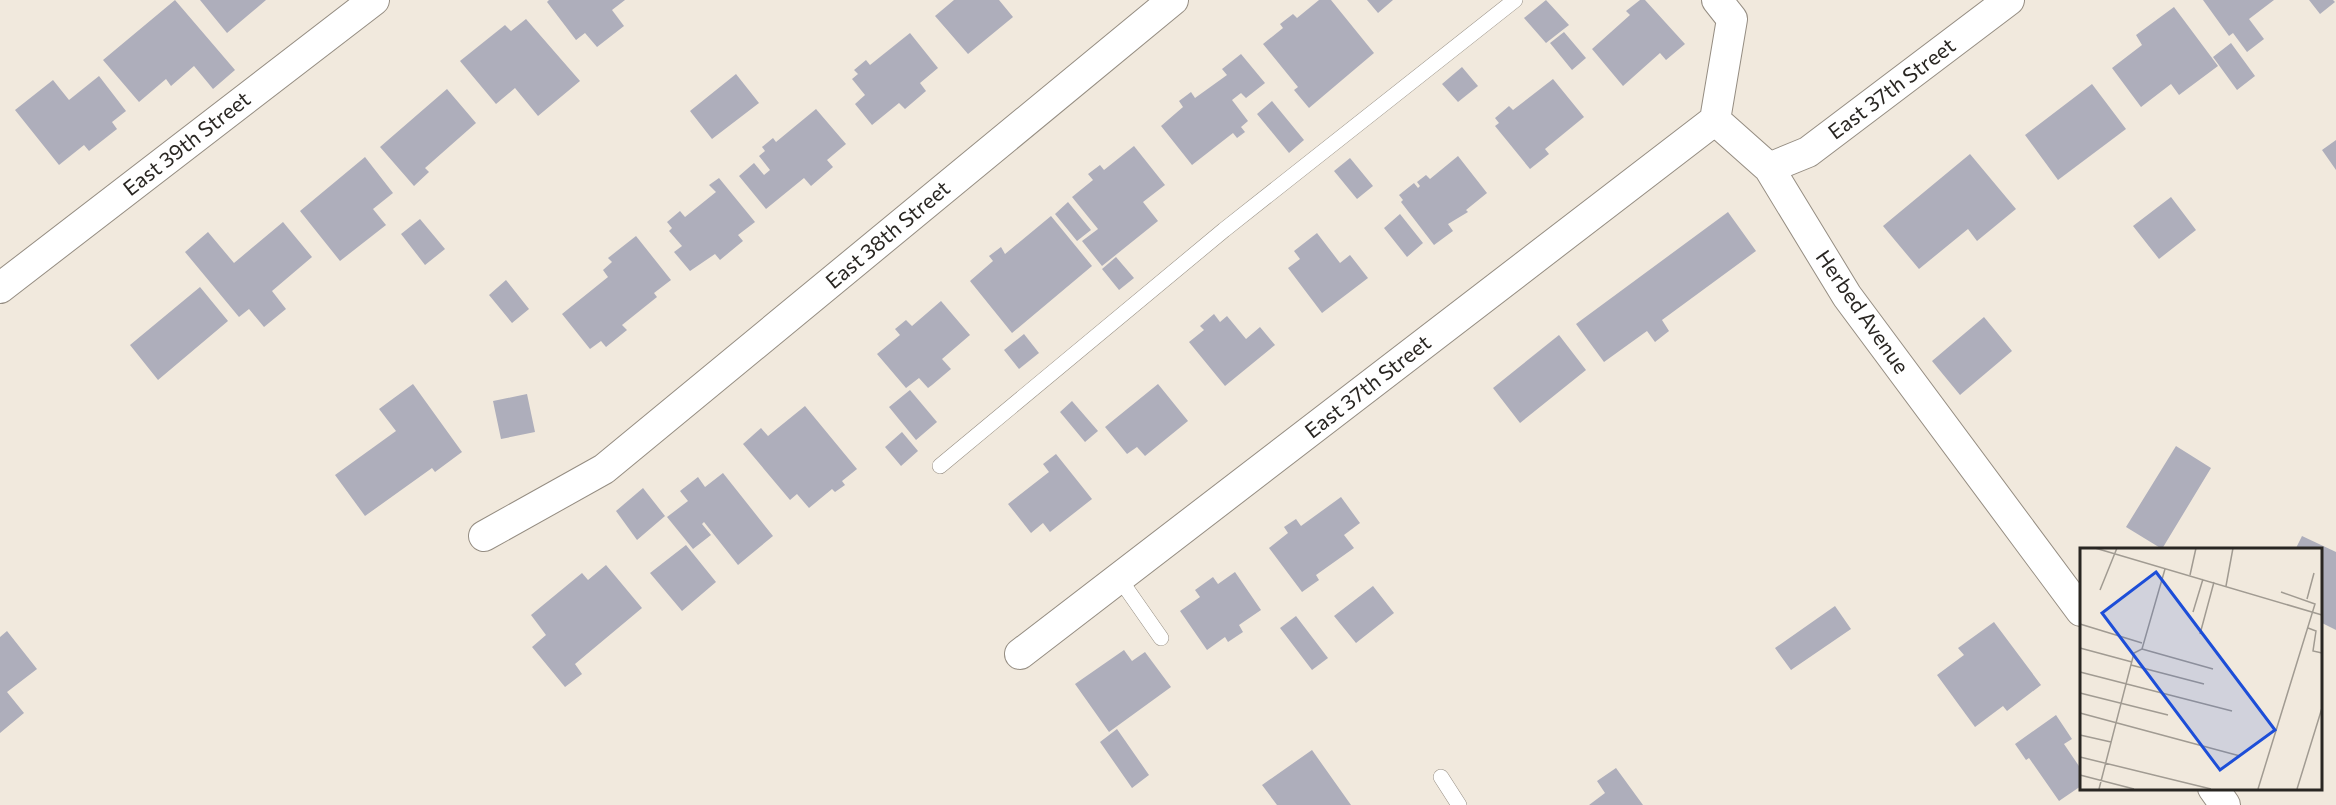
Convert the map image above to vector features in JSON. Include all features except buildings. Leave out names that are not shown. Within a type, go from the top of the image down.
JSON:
[{"type":"street","name":"East 39th Street","points":[[0,288],[374,0]]},
{"type":"street","name":"East 38th Street","points":[[484,536],[604,470],[1173,0]]},
{"type":"street","points":[[1715,120],[1732,19],[1717,0]]},
{"type":"street","name":"East 37th Street","points":[[1769,168],[1808,152],[2009,0]]},
{"type":"street","name":"Herbed Avenue","points":[[1715,120],[1769,168],[1847,296],[2080,610]]},
{"type":"street","name":"East 37th Street","points":[[1020,654],[1715,120]]},
{"type":"street","points":[[2214,790],[2225,805]]},
{"type":"lane","points":[[940,466],[1224,230],[1515,0]]},
{"type":"lane","points":[[1119,578],[1161,638]]},
{"type":"lane","points":[[1441,777],[1459,805]]}]
